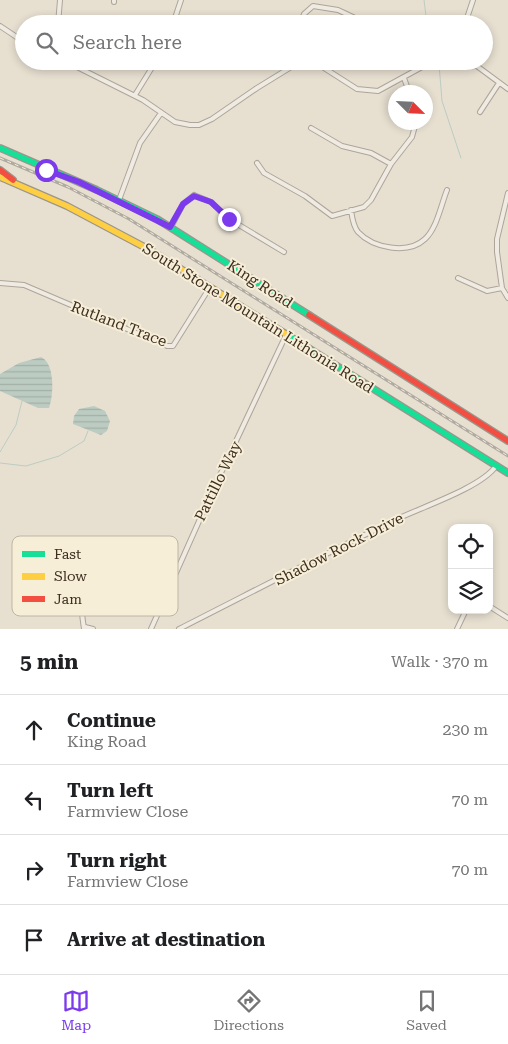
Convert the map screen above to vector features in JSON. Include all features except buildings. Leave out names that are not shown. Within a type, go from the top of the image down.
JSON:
[{"type":"main road","name":"King Road","points":[[0,148],[118,201],[198,242],[238,271],[508,441]]},
{"type":"main road","points":[[0,170],[16,183]]},
{"type":"main road","name":"South Stone Mountain Lithonia Road","points":[[0,176],[116,231],[210,287],[508,473]]},
{"type":"street","points":[[59,15],[60,0]]},
{"type":"street","points":[[177,15],[181,0]]},
{"type":"street","points":[[310,0],[313,6]]},
{"type":"street","points":[[468,15],[473,0]]},
{"type":"street","points":[[304,15],[313,6]]},
{"type":"street","points":[[313,6],[338,10],[349,15]]},
{"type":"street","points":[[0,26],[5,32],[15,37]]},
{"type":"street","points":[[84,70],[135,95],[180,124],[199,124],[212,120],[285,70]]},
{"type":"street","points":[[135,95],[150,70]]},
{"type":"street","points":[[329,70],[357,89],[378,91],[418,70]]},
{"type":"street","points":[[482,70],[508,89]]},
{"type":"street","points":[[404,78],[406,85]]},
{"type":"street","points":[[480,112],[499,83]]},
{"type":"street","points":[[118,201],[140,143],[161,113]]},
{"type":"street","points":[[311,128],[342,146],[371,153],[391,164]]},
{"type":"street","points":[[257,163],[264,173],[305,196],[332,216],[364,207],[371,200],[391,164],[412,137],[414,130]]},
{"type":"street","points":[[194,188],[194,196]]},
{"type":"street","points":[[350,210],[354,225],[359,232],[370,240],[397,249],[424,241],[428,236],[447,190]]},
{"type":"street","points":[[508,193],[497,239],[502,288],[508,298]]},
{"type":"street","points":[[170,227],[183,204],[194,196]]},
{"type":"street","points":[[194,196],[211,202],[229,219],[284,252]]},
{"type":"street","points":[[458,278],[487,291],[502,288]]},
{"type":"street","name":"Rutland Trace","points":[[0,283],[24,285],[167,346],[173,346],[210,287]]},
{"type":"street","name":"Pattillo Way","points":[[178,568],[286,335]]},
{"type":"street","name":"Shadow Rock Drive","points":[[178,629],[393,521],[467,488],[492,472],[496,466]]},
{"type":"street","points":[[493,609],[508,618]]},
{"type":"street","points":[[457,629],[464,614]]},
{"type":"street","name":"Pattillo Way","points":[[151,629],[157,616]]},
{"type":"street","points":[[84,628],[93,629]]},
{"type":"shaded area","points":[[41,357],[46,360],[51,372],[52,395],[49,408],[38,408],[0,391],[0,374],[19,363]]},
{"type":"shaded area","points":[[94,406],[105,411],[110,421],[107,431],[101,435],[73,424],[74,416],[79,409]]},
{"type":"waterway","points":[[424,0],[426,15]]},
{"type":"waterway","points":[[439,70],[442,101],[461,158]]},
{"type":"waterway","points":[[0,452],[16,425],[22,401]]},
{"type":"waterway","points":[[0,463],[26,466],[59,456],[84,441],[88,431]]},
{"type":"railway","points":[[0,158],[68,187],[129,219],[508,456]]},
{"type":"traffic: fast","points":[[0,148],[97,190],[157,219],[309,315]]},
{"type":"traffic: fast","points":[[289,336],[508,473]]},
{"type":"traffic: slow","points":[[0,177],[67,206],[150,250],[289,336]]},
{"type":"traffic: jam","points":[[0,170],[13,180]]},
{"type":"traffic: jam","points":[[309,315],[508,441]]},
{"type":"route","points":[[46,170],[79,182],[170,227],[179,209],[194,196],[211,202],[229,219]]}]
